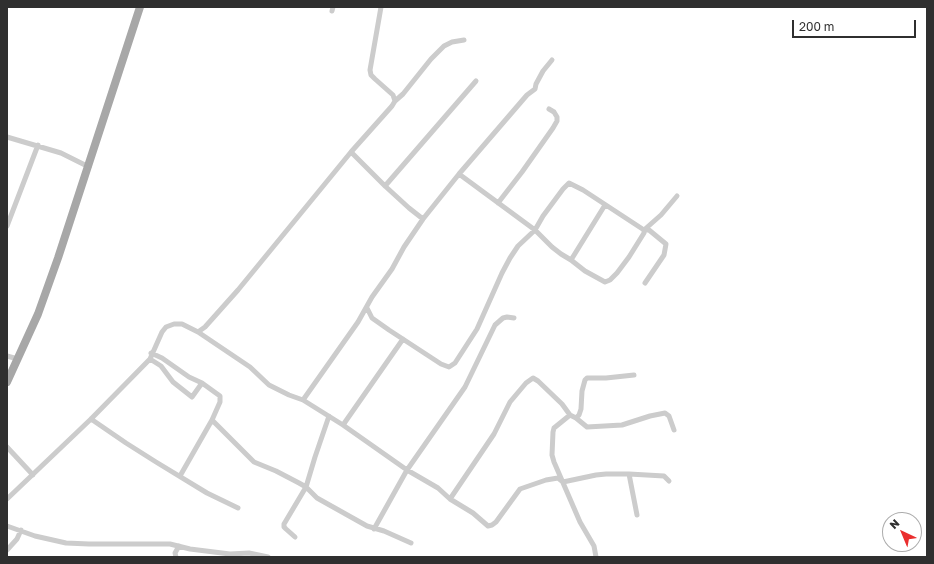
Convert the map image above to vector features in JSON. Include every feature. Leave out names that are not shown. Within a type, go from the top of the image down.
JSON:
[{"type":"main road","points":[[7,382],[38,314],[73,216],[140,7]]},
{"type":"street","points":[[380,7],[370,70],[371,75],[393,95],[395,100]]},
{"type":"street","points":[[198,332],[205,327],[238,290],[351,152],[392,106],[395,100],[403,94],[431,59],[444,46],[452,42],[464,40]]},
{"type":"street","points":[[303,400],[367,308],[423,219],[527,95],[535,89],[543,71],[552,60]]},
{"type":"street","points":[[385,186],[476,81]]},
{"type":"street","points":[[498,202],[527,165],[557,121],[557,117],[554,112],[549,109]]},
{"type":"street","points":[[7,137],[62,152],[89,167]]},
{"type":"street","points":[[7,226],[38,145]]},
{"type":"street","points":[[351,152],[385,186],[423,219]]},
{"type":"street","points":[[460,174],[535,230],[552,247],[585,271],[605,282],[617,274],[644,233],[644,230],[661,215],[676,196]]},
{"type":"street","points":[[367,308],[372,318],[445,367],[449,367],[455,363],[477,329],[498,280],[510,258],[518,246],[535,230],[550,205],[562,189],[569,183],[583,190],[644,230],[649,230],[666,244],[664,255],[645,283]]},
{"type":"street","points":[[571,260],[605,205]]},
{"type":"street","points":[[374,529],[407,470],[465,387],[495,326],[503,318],[514,318]]},
{"type":"street","points":[[7,499],[91,418],[150,356],[164,328],[169,325],[182,324],[198,332],[250,367],[269,384],[289,395],[303,400],[343,425],[407,470],[438,488],[450,499],[473,513],[488,526],[496,522],[520,489],[546,480],[555,478],[564,482],[596,475],[629,474],[664,476],[669,481]]},
{"type":"street","points":[[343,425],[403,339]]},
{"type":"street","points":[[7,356],[18,359]]},
{"type":"street","points":[[150,356],[161,366],[173,382],[192,397],[202,383]]},
{"type":"street","points":[[150,356],[162,358],[188,377],[202,383],[220,396],[220,402],[212,420],[180,476]]},
{"type":"street","points":[[576,418],[581,409],[582,391],[587,378],[606,378],[634,374]]},
{"type":"street","points":[[450,499],[494,434],[510,402],[530,379],[533,378],[562,404],[570,415],[587,427],[622,425],[665,413],[670,416],[674,430]]},
{"type":"street","points":[[570,415],[554,428],[552,455],[580,522],[594,546],[596,557]]},
{"type":"street","points":[[295,537],[284,526],[306,487],[329,416]]},
{"type":"street","points":[[91,418],[126,443],[208,493],[238,508]]},
{"type":"street","points":[[212,420],[254,462],[276,471],[306,487],[317,498],[367,526],[384,531],[410,543]]},
{"type":"street","points":[[7,447],[32,475]]},
{"type":"street","points":[[629,474],[637,515]]},
{"type":"street","points":[[7,526],[35,536],[66,542],[88,544],[158,543],[197,550],[230,554],[249,553],[268,557]]},
{"type":"street","points":[[7,550],[17,539],[21,530]]},
{"type":"street","points":[[176,557],[175,553],[179,546]]}]
